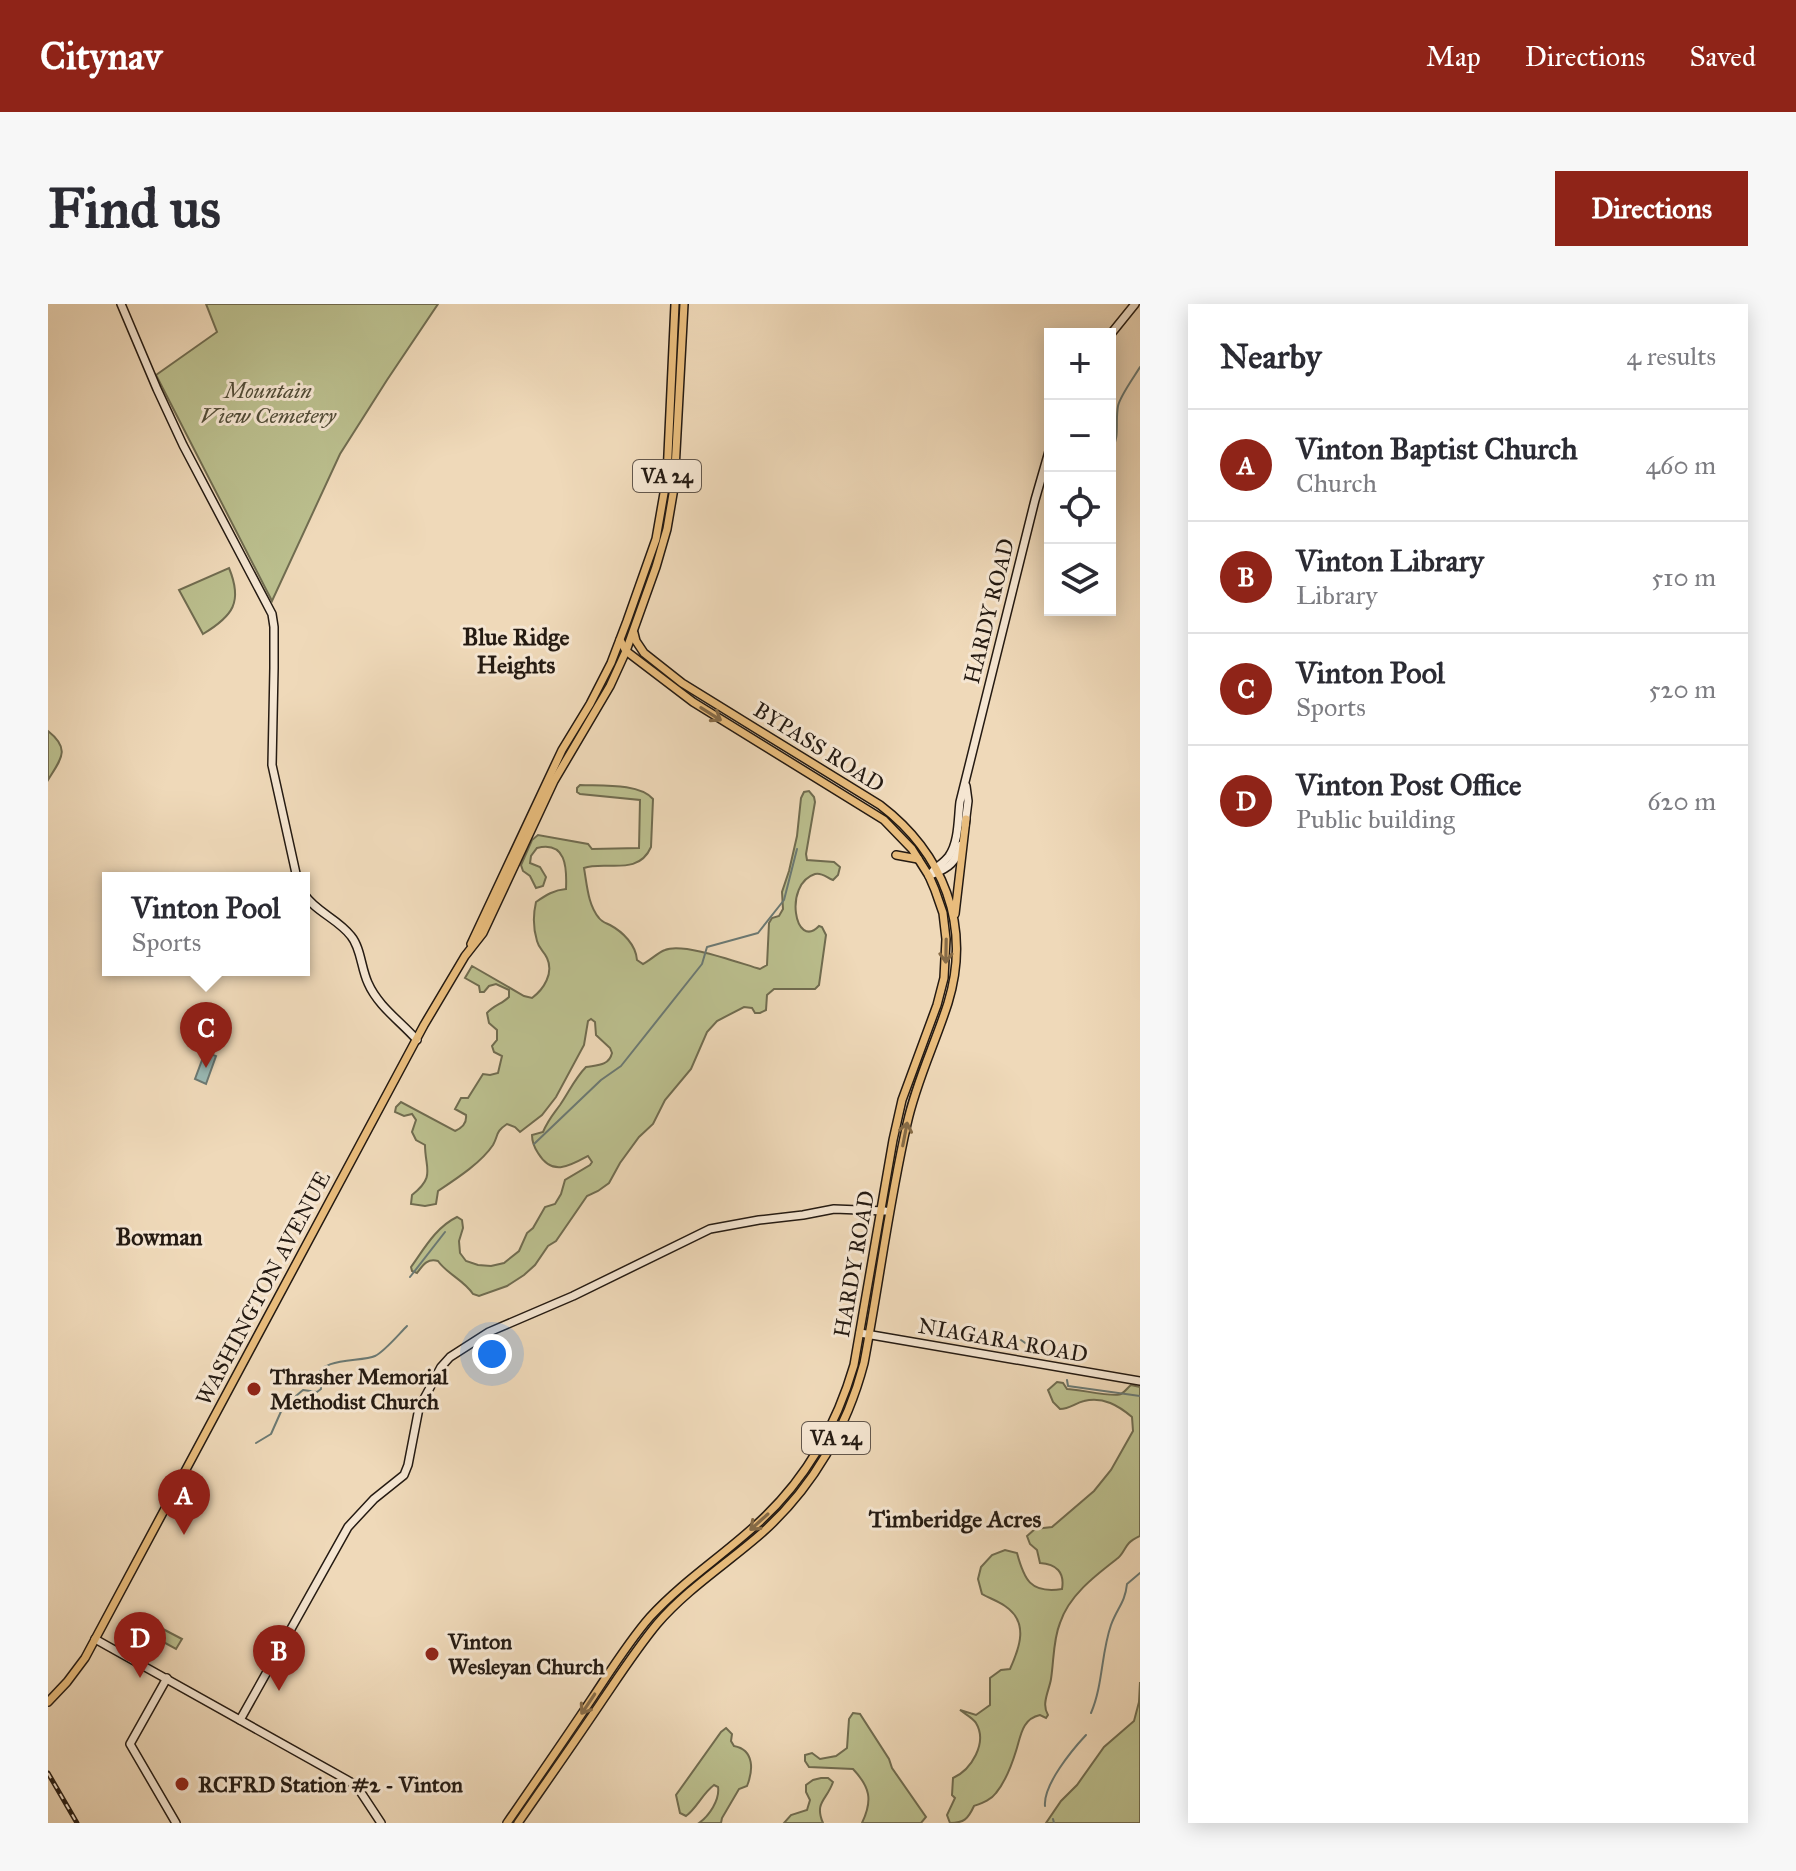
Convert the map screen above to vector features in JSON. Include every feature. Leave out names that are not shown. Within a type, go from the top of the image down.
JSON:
[{"type":"main road","name":"VA 24","points":[[625,646],[656,539],[665,492],[675,304]]},
{"type":"main road","name":"VA 24","points":[[635,627],[656,567],[673,498],[684,304]]},
{"type":"main road","name":"WASHINGTON AVENUE","points":[[48,1702],[76,1671],[95,1639],[442,993],[465,956],[562,750],[635,627]]},
{"type":"main road","name":"BYPASS ROAD","points":[[635,627],[634,637],[639,647],[677,680],[880,805],[914,836],[950,901],[955,924]]},
{"type":"main road","points":[[625,646],[677,680]]},
{"type":"main road","name":"BYPASS ROAD","points":[[625,646],[682,695],[869,810],[904,839],[934,871]]},
{"type":"main road","points":[[955,924],[966,819]]},
{"type":"main road","points":[[904,839],[904,847],[896,855],[920,859]]},
{"type":"main road","name":"HARDY ROAD","points":[[518,1823],[646,1638],[675,1605],[764,1532],[808,1483],[832,1447],[848,1412],[860,1381],[869,1335],[902,1100],[944,978],[947,949],[945,926],[934,871]]},
{"type":"main road","name":"HARDY ROAD","points":[[507,1823],[633,1639],[669,1597],[754,1527],[783,1498],[805,1471],[827,1435],[854,1365],[911,1106],[953,982],[955,924]]},
{"type":"street","points":[[121,304],[183,445],[272,614],[272,765],[296,872]]},
{"type":"street","points":[[1116,328],[1135,304]]},
{"type":"street","name":"HARDY ROAD","points":[[934,871],[952,851],[960,802],[1044,468]]},
{"type":"street","name":"HARDY ROAD","points":[[934,871],[947,869],[956,859],[966,819],[966,784]]},
{"type":"street","points":[[310,902],[352,936],[373,993],[417,1040]]},
{"type":"street","points":[[240,1720],[348,1527],[374,1499],[404,1475],[419,1408],[441,1367],[450,1357],[479,1337],[710,1229],[834,1209],[886,1211]]},
{"type":"street","name":"NIAGARA ROAD","points":[[860,1333],[1140,1381]]},
{"type":"street","points":[[95,1639],[349,1781],[358,1788],[381,1823]]},
{"type":"street","points":[[167,1678],[131,1746],[175,1821]]},
{"type":"green space","name":"Mountain View Cemetery","points":[[206,304],[438,304],[340,454],[272,601],[156,375],[217,332]]},
{"type":"green space","points":[[229,568],[235,590],[232,607],[222,621],[203,634],[179,590]]},
{"type":"green space","points":[[48,731],[60,743],[62,754],[48,780]]},
{"type":"green space","points":[[580,785],[629,788],[653,799],[651,847],[645,856],[630,865],[584,868],[595,913],[628,940],[637,960],[643,964],[673,948],[711,954],[760,969],[767,965],[769,923],[783,909],[782,892],[797,836],[801,798],[804,792],[809,791],[815,802],[807,860],[834,862],[840,867],[833,880],[815,874],[805,880],[796,901],[796,913],[804,930],[811,931],[819,926],[826,935],[819,985],[815,989],[774,989],[767,995],[766,1010],[755,1013],[752,1008],[744,1007],[717,1021],[707,1032],[691,1069],[665,1100],[653,1124],[639,1137],[609,1183],[587,1196],[556,1241],[524,1275],[507,1286],[479,1296],[438,1261],[428,1261],[417,1273],[411,1267],[437,1232],[457,1217],[462,1220],[460,1253],[466,1261],[491,1266],[504,1263],[519,1251],[545,1207],[555,1204],[565,1180],[592,1162],[588,1156],[567,1166],[549,1165],[537,1151],[532,1135],[543,1132],[586,1067],[608,1060],[612,1053],[610,1048],[596,1035],[595,1022],[591,1019],[588,1021],[584,1045],[556,1097],[542,1115],[520,1132],[507,1124],[503,1127],[482,1158],[438,1191],[436,1204],[411,1204],[412,1195],[427,1177],[425,1145],[416,1140],[412,1132],[416,1120],[412,1114],[404,1116],[395,1112],[401,1102],[455,1131],[466,1120],[466,1115],[455,1109],[461,1098],[468,1098],[483,1074],[498,1073],[502,1056],[494,1052],[492,1046],[497,1040],[497,1030],[489,1023],[487,1013],[509,997],[509,990],[496,984],[480,992],[479,986],[465,978],[472,966],[532,998],[547,980],[549,964],[536,936],[535,907],[536,902],[547,895],[566,889],[566,872],[559,852],[554,848],[537,848],[530,863],[540,867],[546,877],[543,886],[536,888],[521,865],[532,840],[538,835],[588,844],[592,849],[639,848],[640,800],[580,794],[577,788]]},
{"type":"green space","points":[[1057,1382],[1063,1383],[1067,1389],[1112,1395],[1121,1394],[1131,1385],[1140,1387],[1140,1536],[1084,1586],[1064,1613],[1056,1636],[1045,1702],[1048,1715],[1046,1718],[1040,1715],[1034,1717],[1026,1724],[1008,1773],[994,1795],[974,1806],[965,1819],[950,1823],[947,1815],[955,1798],[952,1795],[953,1778],[966,1769],[976,1755],[980,1739],[976,1723],[960,1710],[976,1715],[990,1705],[990,1678],[1001,1670],[1010,1669],[1020,1635],[1013,1612],[982,1594],[978,1579],[981,1567],[992,1555],[1005,1550],[1017,1553],[1030,1583],[1042,1589],[1062,1589],[1061,1574],[1055,1567],[1040,1563],[1037,1550],[1027,1536],[1035,1529],[1052,1527],[1094,1491],[1111,1470],[1133,1431],[1132,1417],[1104,1401],[1084,1401],[1060,1409],[1048,1390]]},
{"type":"green space","points":[[161,1628],[182,1639],[176,1649],[156,1638]]},
{"type":"green space","points":[[1140,1682],[1140,1823],[1046,1823],[1104,1747],[1134,1721]]},
{"type":"green space","points":[[853,1713],[860,1714],[926,1817],[921,1823],[862,1823],[868,1807],[868,1794],[853,1769],[809,1767],[805,1761],[805,1755],[812,1753],[820,1759],[836,1756],[847,1748],[849,1719]]},
{"type":"green space","points":[[726,1728],[732,1734],[734,1746],[749,1756],[749,1780],[747,1786],[739,1789],[721,1823],[699,1823],[713,1807],[718,1787],[714,1785],[686,1816],[680,1813],[676,1795]]},
{"type":"green space","points":[[821,1778],[833,1782],[820,1810],[823,1823],[784,1823],[791,1815],[807,1810],[810,1800],[806,1785]]},
{"type":"water","points":[[205,1052],[216,1056],[206,1084],[195,1079]]},
{"type":"waterway","points":[[1116,439],[1119,402],[1140,367]]},
{"type":"waterway","points":[[534,1144],[601,1080],[621,1066],[702,964],[707,947],[758,933],[784,900],[797,849]]},
{"type":"waterway","points":[[410,1277],[445,1232]]},
{"type":"waterway","points":[[256,1443],[271,1434],[283,1407],[303,1390],[317,1392],[321,1389],[319,1376],[326,1366],[375,1356],[407,1326]]},
{"type":"waterway","points":[[1021,1340],[1035,1350],[1061,1356]]},
{"type":"waterway","points":[[1067,1380],[1068,1386],[1140,1396]]},
{"type":"waterway","points":[[1091,1713],[1111,1625],[1123,1601],[1127,1584],[1140,1573]]},
{"type":"waterway","points":[[1045,1806],[1053,1778],[1086,1735]]},
{"type":"waterway","points":[[1053,1819],[1054,1823]]},
{"type":"railway","points":[[48,1773],[77,1823]]},
{"type":"place","name":"Vinton Pool","points":[[206,1068]]},
{"type":"place","name":"Thrasher Memorial Methodist Church","points":[[254,1389]]},
{"type":"place","name":"Vinton Baptist Church","points":[[184,1535]]},
{"type":"place","name":"Vinton Wesleyan Church","points":[[432,1654]]},
{"type":"place","name":"Vinton Post Office","points":[[140,1678]]},
{"type":"place","name":"Vinton Library","points":[[279,1691]]},
{"type":"place","name":"RCFRD Station #2 - Vinton","points":[[182,1784]]},
{"type":"district","name":"Blue Ridge Heights","points":[[516,651]]},
{"type":"district","name":"Bowman","points":[[159,1237]]},
{"type":"district","name":"Timberidge Acres","points":[[955,1519]]}]
